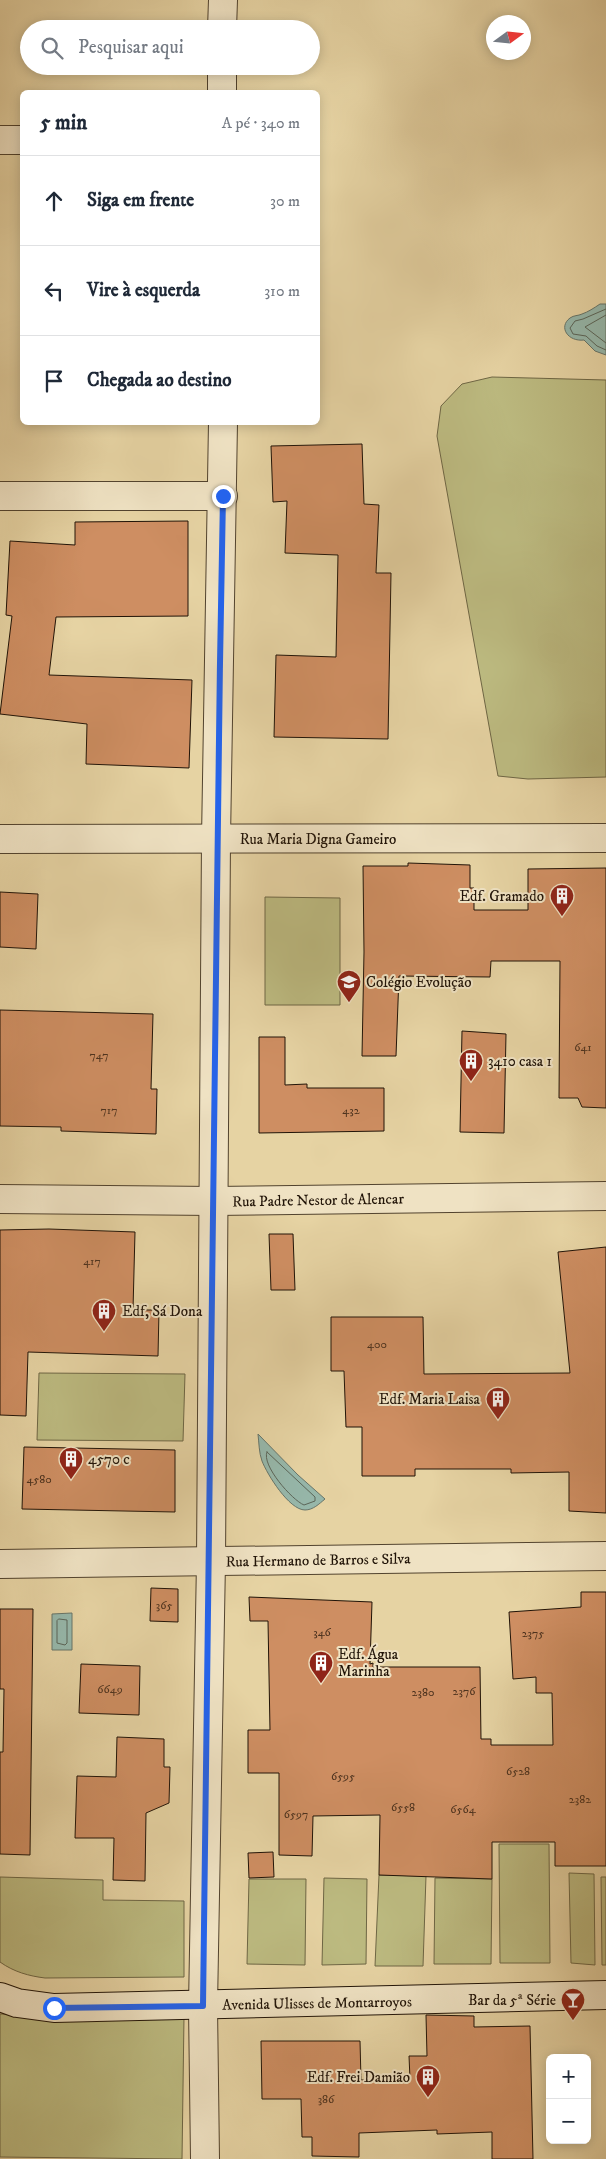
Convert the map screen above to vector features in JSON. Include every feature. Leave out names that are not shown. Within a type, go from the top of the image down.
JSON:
[{"type":"street","points":[[222,20],[223,0]]},
{"type":"street","points":[[222,75],[222,90]]},
{"type":"street","points":[[0,140],[20,140]]},
{"type":"street","points":[[205,2159],[203,2006],[211,1561],[216,839],[223,425]]},
{"type":"street","points":[[0,496],[223,496]]},
{"type":"street","name":"Rua Maria Digna Gameiro","points":[[0,839],[606,838]]},
{"type":"street","name":"Rua Padre Nestor de Alencar","points":[[0,1199],[214,1201],[606,1196]]},
{"type":"street","name":"Rua Hermano de Barros e Silva","points":[[0,1564],[606,1556]]},
{"type":"street","name":"Avenida Ulisses de Montarroyos","points":[[0,1997],[17,2003],[54,2008],[606,1996]]},
{"type":"shaded area","points":[[492,377],[606,380],[606,777],[528,779],[498,776],[437,436],[441,406],[462,384]]},
{"type":"shaded area","points":[[265,897],[340,898],[340,1005],[265,1005]]},
{"type":"shaded area","points":[[39,1373],[185,1374],[183,1441],[37,1440]]},
{"type":"shaded area","points":[[499,1844],[549,1844],[550,1963],[500,1963]]},
{"type":"shaded area","points":[[569,1873],[594,1874],[595,1965],[571,1963]]},
{"type":"shaded area","points":[[379,1875],[426,1876],[423,1966],[375,1966]]},
{"type":"shaded area","points":[[0,1877],[103,1880],[103,1900],[184,1901],[184,1977],[45,1978],[16,1971],[0,1962]]},
{"type":"shaded area","points":[[601,1877],[606,1877],[606,1965],[602,1965]]},
{"type":"shaded area","points":[[324,1878],[367,1879],[366,1964],[322,1965]]},
{"type":"shaded area","points":[[435,1878],[492,1879],[491,1964],[434,1964]]},
{"type":"shaded area","points":[[249,1879],[306,1879],[305,1965],[247,1964]]},
{"type":"shaded area","points":[[0,2014],[184,2017],[182,2159],[0,2157]]},
{"type":"water","points":[[600,304],[606,304],[606,355],[595,351],[584,340],[573,339],[566,333],[565,329],[566,322],[570,318],[580,315]]},
{"type":"water","points":[[258,1434],[298,1475],[325,1499],[308,1510],[292,1504],[279,1490],[262,1461]]},
{"type":"water","points":[[72,1613],[72,1650],[52,1650],[52,1614]]},
{"type":"building","points":[[362,444],[364,504],[379,505],[376,573],[391,573],[388,739],[274,737],[276,655],[336,657],[338,555],[285,553],[287,501],[273,502],[271,446]]},
{"type":"building","points":[[188,521],[188,616],[56,617],[49,675],[192,680],[189,768],[86,764],[87,724],[0,714],[12,616],[6,615],[10,541],[75,545],[75,522]]},
{"type":"building","points":[[408,863],[470,865],[470,888],[474,888],[474,910],[528,910],[528,869],[606,868],[606,1108],[582,1107],[578,1098],[559,1098],[560,961],[491,961],[490,977],[399,976],[396,1056],[362,1056],[363,866],[408,866]]},
{"type":"building","points":[[0,892],[38,894],[36,949],[0,947]]},
{"type":"building","points":[[0,1010],[153,1014],[151,1089],[157,1089],[156,1134],[61,1131],[61,1127],[0,1126]]},
{"type":"building","points":[[462,1031],[506,1034],[504,1133],[460,1132]]},
{"type":"building","points":[[259,1037],[285,1037],[285,1085],[307,1084],[307,1088],[384,1088],[384,1131],[259,1133]]},
{"type":"building","points":[[49,1229],[135,1232],[133,1310],[159,1310],[158,1356],[28,1352],[26,1416],[0,1415],[0,1230]]},
{"type":"building","points":[[269,1234],[293,1234],[295,1290],[271,1290]]},
{"type":"building","points":[[606,1247],[606,1513],[569,1511],[569,1472],[511,1473],[511,1469],[415,1469],[415,1476],[362,1476],[362,1427],[346,1427],[344,1371],[331,1371],[331,1317],[423,1317],[424,1374],[570,1373],[558,1252]]},
{"type":"building","points":[[24,1447],[175,1450],[175,1512],[22,1509]]},
{"type":"building","points":[[151,1588],[178,1589],[178,1622],[150,1621]]},
{"type":"building","points":[[581,1592],[606,1592],[606,1866],[555,1866],[555,1842],[492,1842],[492,1879],[379,1875],[380,1815],[313,1816],[312,1856],[279,1855],[279,1773],[248,1773],[248,1730],[270,1730],[268,1621],[250,1621],[249,1597],[372,1602],[370,1664],[373,1663],[373,1667],[480,1667],[481,1739],[491,1739],[491,1745],[553,1745],[552,1693],[536,1693],[536,1677],[513,1679],[509,1612],[581,1607]]},
{"type":"building","points":[[0,1609],[33,1609],[30,1855],[0,1854],[0,1752],[3,1752],[4,1689],[0,1689]]},
{"type":"building","points":[[81,1664],[140,1666],[139,1715],[79,1713]]},
{"type":"building","points":[[117,1737],[164,1739],[164,1767],[170,1767],[169,1803],[146,1813],[145,1881],[113,1880],[114,1838],[75,1838],[77,1776],[116,1777]]},
{"type":"building","points":[[273,1852],[274,1877],[249,1878],[248,1853]]},
{"type":"building","points":[[426,2015],[474,2016],[474,2027],[530,2026],[533,2159],[492,2159],[492,2132],[437,2134],[437,2130],[359,2133],[359,2157],[312,2156],[312,2137],[302,2137],[301,2099],[262,2099],[261,2041],[360,2041],[361,2080],[410,2079],[409,2056],[427,2056]]},
{"type":"place","name":"Edf. Gramado","points":[[562,917]]},
{"type":"place","name":"Colégio Evolução","points":[[349,1003]]},
{"type":"place","name":"3410 casa 1","points":[[471,1082]]},
{"type":"place","name":"Edf, Sá Dona","points":[[104,1332]]},
{"type":"place","name":"Edf. Maria Laisa","points":[[498,1420]]},
{"type":"place","name":"4570 c","points":[[71,1480]]},
{"type":"place","name":"Edf. Água Marinha","points":[[321,1684]]},
{"type":"place","name":"Bar da 5ª Série","points":[[573,2021]]},
{"type":"place","name":"Edf. Frei Damião","points":[[428,2098]]},
{"type":"route","points":[[54,2008],[203,2006],[211,1561],[216,839],[223,496]]}]
